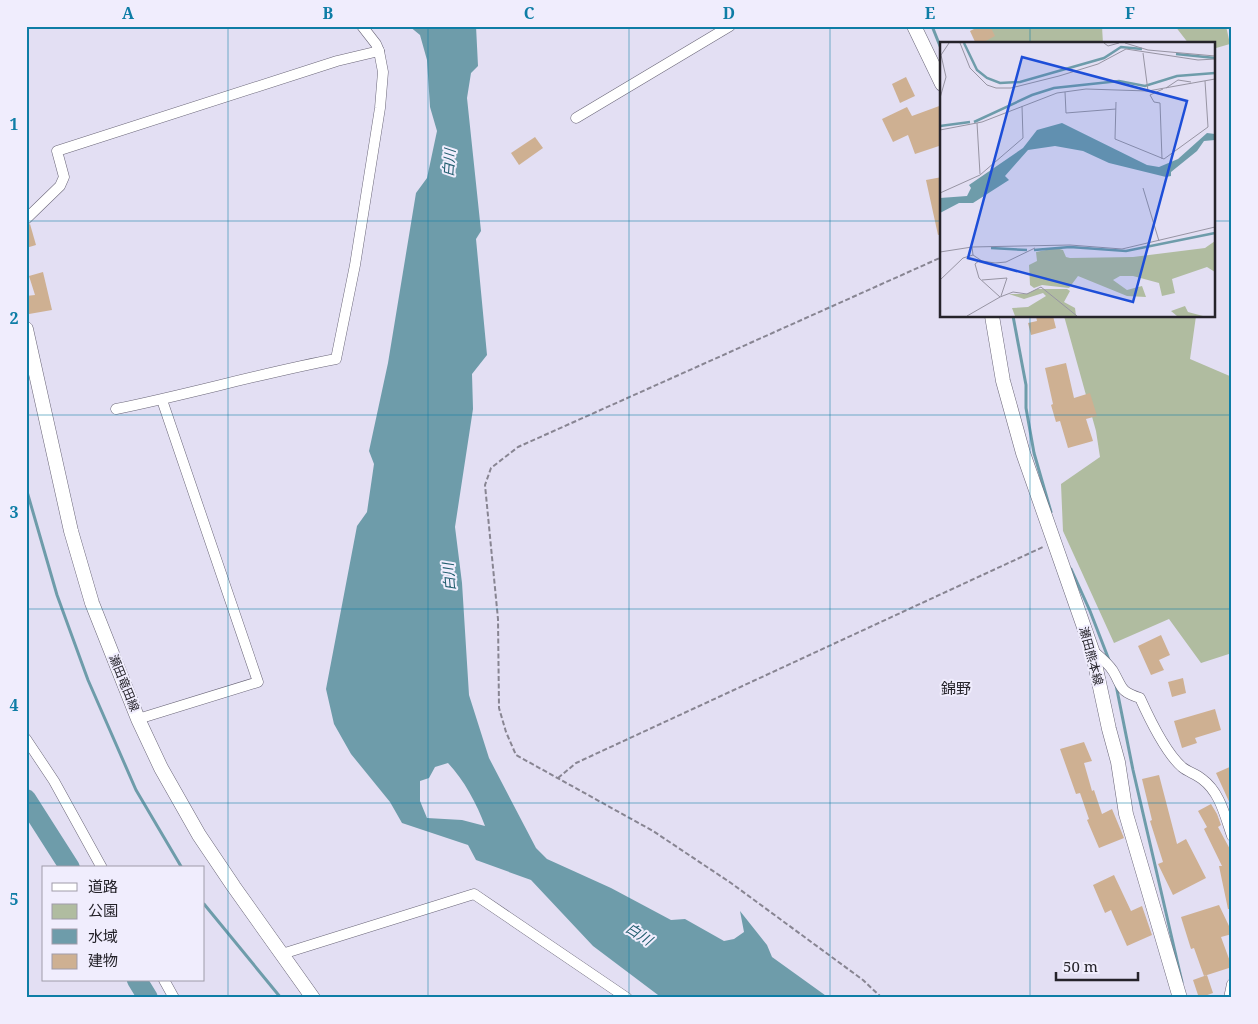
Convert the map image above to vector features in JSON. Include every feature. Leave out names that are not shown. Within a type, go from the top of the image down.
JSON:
[{"type":"main road","points":[[914,26],[940,80]]},
{"type":"main road","name":"瀬田熊本線","points":[[992,318],[1003,381],[1023,453],[1092,650],[1118,762],[1126,814],[1180,998]]},
{"type":"main road","name":"瀬田竜田線","points":[[26,329],[71,531],[92,603],[138,718],[161,768],[199,835],[314,998]]},
{"type":"street","points":[[116,409],[336,359],[355,265],[380,108],[383,72],[376,44],[362,26]]},
{"type":"street","points":[[576,118],[730,26]]},
{"type":"street","points":[[26,219],[60,186],[64,176],[57,150],[337,60],[379,51]]},
{"type":"street","points":[[138,718],[258,682],[162,400]]},
{"type":"street","points":[[1092,650],[1112,669],[1120,687],[1128,694],[1140,698],[1148,717],[1165,745],[1182,767],[1203,779],[1220,802],[1232,836]]},
{"type":"street","points":[[26,739],[54,781],[101,866]]},
{"type":"street","points":[[282,954],[474,894],[627,998]]},
{"type":"street","points":[[165,982],[174,998]]},
{"type":"street","points":[[1230,998],[1232,984]]},
{"type":"path","points":[[882,998],[863,980],[731,884],[653,831],[516,755],[506,732],[499,708],[498,620],[485,485],[491,468],[518,447],[940,258]]},
{"type":"path","points":[[558,778],[576,763],[1048,544]]},
{"type":"green space","points":[[975,26],[1102,26],[1103,42],[981,42]]},
{"type":"green space","points":[[1175,26],[1226,26],[1230,44],[1216,48],[1216,42],[1187,42]]},
{"type":"green space","points":[[1065,318],[1196,318],[1190,359],[1232,377],[1232,653],[1201,663],[1169,619],[1114,643],[1063,531],[1061,484],[1100,457],[1096,431]]},
{"type":"water","name":"白川","points":[[409,26],[476,26],[478,66],[471,73],[467,98],[481,231],[476,239],[487,355],[472,374],[473,409],[455,527],[462,583],[469,695],[489,758],[536,848],[547,859],[611,888],[671,920],[685,919],[724,941],[734,939],[744,932],[740,911],[767,945],[772,957],[829,998],[662,998],[593,946],[531,880],[476,860],[468,845],[402,823],[390,802],[351,754],[334,724],[326,689],[357,526],[367,512],[374,464],[369,451],[388,363],[416,193],[427,178],[437,131],[430,107],[427,60],[420,35]],"holes":[[[448,763],[470,793],[485,826],[462,820],[427,818],[420,801],[420,781],[429,778],[435,767]]]},
{"type":"building","points":[[980,26],[990,26],[995,36],[984,42],[975,42],[970,31]]},
{"type":"building","points":[[906,77],[915,96],[900,103],[892,84]]},
{"type":"building","points":[[940,106],[940,146],[915,154],[908,135],[893,142],[882,119],[907,107],[912,116]]},
{"type":"building","points":[[535,137],[543,148],[519,165],[511,153]]},
{"type":"building","points":[[940,177],[940,234],[938,235],[926,180]]},
{"type":"building","points":[[30,224],[36,245],[26,248],[26,226]]},
{"type":"building","points":[[43,272],[52,310],[29,314],[26,296],[35,295],[29,276]]},
{"type":"building","points":[[1036,318],[1054,318],[1056,328],[1031,335],[1028,323],[1037,321]]},
{"type":"building","points":[[1066,363],[1074,398],[1090,393],[1097,416],[1086,419],[1093,441],[1068,448],[1060,421],[1056,422],[1051,405],[1053,404],[1045,368]]},
{"type":"building","points":[[1161,635],[1170,655],[1159,660],[1164,670],[1151,675],[1138,646]]},
{"type":"building","points":[[1183,678],[1186,693],[1172,697],[1168,682]]},
{"type":"building","points":[[1215,709],[1221,730],[1195,738],[1197,743],[1182,748],[1174,721]]},
{"type":"building","points":[[1084,742],[1092,761],[1084,763],[1092,791],[1094,790],[1102,814],[1112,809],[1124,838],[1099,848],[1087,820],[1089,819],[1080,793],[1076,794],[1060,749]]},
{"type":"building","points":[[1232,766],[1232,813],[1229,807],[1231,806],[1216,773]]},
{"type":"building","points":[[1159,775],[1177,844],[1186,839],[1206,878],[1173,895],[1158,864],[1163,862],[1150,821],[1152,820],[1142,779]]},
{"type":"building","points":[[1211,804],[1221,825],[1218,827],[1232,853],[1232,909],[1228,909],[1219,866],[1222,866],[1204,829],[1207,827],[1198,811]]},
{"type":"building","points":[[1114,875],[1131,911],[1142,906],[1152,935],[1127,946],[1111,910],[1105,913],[1093,885]]},
{"type":"building","points":[[1219,905],[1229,926],[1232,925],[1232,934],[1221,937],[1232,967],[1204,976],[1194,948],[1191,949],[1181,917]]},
{"type":"building","points":[[1207,975],[1213,993],[1199,998],[1193,980]]},
{"type":"waterway","points":[[932,26],[940,46]]},
{"type":"waterway","points":[[1013,318],[1026,385],[1026,408],[1034,453],[1051,512]]},
{"type":"waterway","points":[[26,488],[57,595],[88,680],[136,790],[181,866]]},
{"type":"waterway","points":[[1071,569],[1109,660]]},
{"type":"waterway","points":[[1116,685],[1133,770],[1182,982]]},
{"type":"waterway","points":[[26,799],[69,866]]},
{"type":"waterway","points":[[205,905],[281,998]]},
{"type":"waterway","points":[[138,982],[148,998]]},
{"type":"district","name":"錦野","points":[[956,689]]}]
